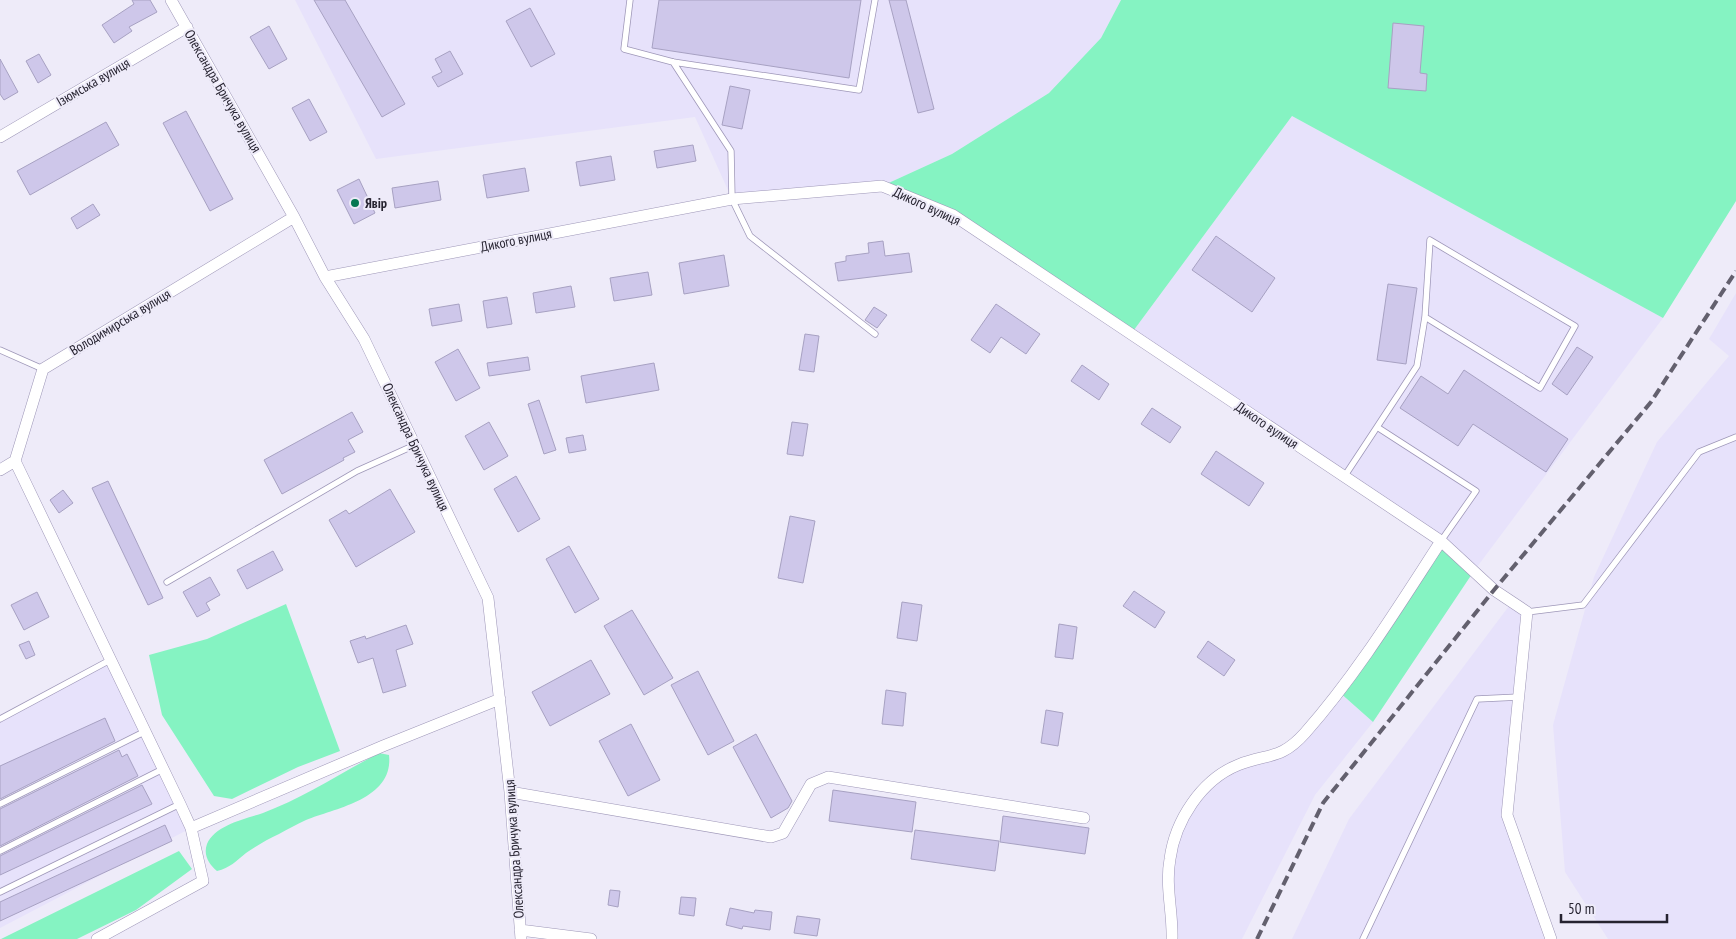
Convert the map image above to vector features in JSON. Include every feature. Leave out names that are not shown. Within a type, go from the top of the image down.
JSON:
[{"type":"street","name":"Олександра Бричука вулиця","points":[[171,0],[294,216],[325,277],[364,339],[488,598],[510,792],[520,934]]},
{"type":"street","name":"Ізюмська вулиця","points":[[0,136],[187,27]]},
{"type":"street","name":"Дикого вулиця","points":[[325,277],[732,199],[882,186],[953,215],[1441,542],[1494,590],[1527,612]]},
{"type":"street","name":"Володимирська вулиця","points":[[43,369],[294,216]]},
{"type":"street","points":[[0,470],[15,461],[43,369]]},
{"type":"street","points":[[15,461],[112,659],[144,732],[191,828],[203,881],[97,939]]},
{"type":"street","points":[[1172,939],[1173,915],[1169,886],[1170,859],[1178,831],[1193,802],[1214,778],[1238,764],[1284,752],[1304,734],[1373,647],[1441,542]]},
{"type":"street","points":[[1527,612],[1507,815],[1551,939]]},
{"type":"street","points":[[191,828],[383,746],[500,699]]},
{"type":"street","points":[[510,792],[771,837],[782,833],[811,784],[828,777],[1084,818]]},
{"type":"street","points":[[520,934],[591,939]]},
{"type":"lane","points":[[630,0],[624,50],[674,62],[859,90],[875,0]]},
{"type":"lane","points":[[674,62],[731,151],[732,199],[750,236],[875,334]]},
{"type":"lane","points":[[1344,477],[1418,366],[1425,317],[1430,240],[1575,326],[1540,388],[1425,317]]},
{"type":"lane","points":[[0,350],[43,369]]},
{"type":"lane","points":[[1377,427],[1476,491],[1441,542]]},
{"type":"lane","points":[[1527,612],[1583,605],[1699,452],[1736,437]]},
{"type":"lane","points":[[167,582],[357,471],[415,446]]},
{"type":"lane","points":[[0,719],[112,659]]},
{"type":"lane","points":[[1362,939],[1477,699],[1519,697]]},
{"type":"lane","points":[[0,804],[144,732]]},
{"type":"lane","points":[[0,851],[163,769]]},
{"type":"lane","points":[[0,892],[180,804]]},
{"type":"shaded area","points":[[295,0],[1121,0],[1101,38],[1049,93],[952,154],[882,186],[732,199],[695,117],[376,159]]},
{"type":"shaded area","points":[[1292,116],[1663,318],[1474,571],[1441,541],[1131,334]]},
{"type":"shaded area","points":[[1736,293],[1736,939],[1608,939],[1565,872],[1553,725],[1594,577],[1657,442],[1729,356],[1709,339]]},
{"type":"shaded area","points":[[1512,602],[1527,612],[1507,815],[1544,939],[1292,939],[1349,819]]},
{"type":"shaded area","points":[[112,659],[191,828],[0,928],[0,718]]},
{"type":"shaded area","points":[[1338,691],[1373,722],[1315,795],[1242,939],[1172,939],[1169,886],[1178,831],[1214,778],[1284,752]]},
{"type":"green space","points":[[1121,0],[1736,0],[1736,201],[1663,318],[1292,116],[1131,334],[953,215],[882,186],[952,154],[1049,93],[1101,38]]},
{"type":"green space","points":[[1441,541],[1474,571],[1373,722],[1338,691]]},
{"type":"green space","points":[[286,604],[340,751],[298,767],[232,799],[214,796],[162,715],[149,655],[207,639]]},
{"type":"green space","points":[[379,753],[389,755],[388,770],[382,782],[373,792],[361,800],[296,825],[258,845],[226,868],[217,871],[209,862],[206,856],[207,844],[211,837],[223,827],[293,800]]},
{"type":"green space","points":[[179,851],[192,869],[136,910],[77,939],[1,939]]},
{"type":"building","points":[[132,0],[150,0],[157,12],[129,27],[132,31],[114,43],[102,25],[134,4]]},
{"type":"building","points":[[314,0],[345,0],[405,104],[382,117]]},
{"type":"building","points":[[659,0],[861,0],[849,78],[652,48]]},
{"type":"building","points":[[889,0],[906,0],[934,109],[918,113]]},
{"type":"building","points":[[530,8],[555,54],[531,67],[506,21]]},
{"type":"building","points":[[1393,23],[1424,26],[1420,73],[1427,74],[1426,91],[1388,88]]},
{"type":"building","points":[[269,26],[287,59],[269,69],[250,37]]},
{"type":"building","points":[[450,51],[463,74],[438,87],[432,77],[442,72],[435,59]]},
{"type":"building","points":[[39,54],[51,75],[38,83],[26,61]]},
{"type":"building","points":[[0,59],[18,92],[4,100],[0,94]]},
{"type":"building","points":[[730,86],[750,90],[742,129],[722,125]]},
{"type":"building","points":[[309,99],[327,132],[310,141],[292,108]]},
{"type":"building","points":[[186,111],[233,199],[210,211],[163,123]]},
{"type":"building","points":[[106,122],[119,145],[30,195],[17,171]]},
{"type":"building","points":[[693,145],[696,161],[657,168],[654,151]]},
{"type":"building","points":[[611,156],[615,180],[580,186],[576,162]]},
{"type":"building","points":[[525,168],[529,191],[487,198],[483,175]]},
{"type":"building","points":[[359,179],[375,213],[354,224],[337,190]]},
{"type":"building","points":[[438,181],[441,200],[395,208],[392,188]]},
{"type":"building","points":[[93,204],[100,215],[77,229],[71,218]]},
{"type":"building","points":[[1216,236],[1275,278],[1252,312],[1192,270]]},
{"type":"building","points":[[883,241],[885,256],[909,253],[912,272],[838,281],[835,263],[846,261],[846,256],[869,253],[868,243]]},
{"type":"building","points":[[724,255],[729,286],[684,294],[679,263]]},
{"type":"building","points":[[648,272],[652,295],[614,301],[610,278]]},
{"type":"building","points":[[1388,284],[1417,288],[1406,364],[1377,360]]},
{"type":"building","points":[[571,286],[575,307],[536,313],[533,293]]},
{"type":"building","points":[[507,297],[512,324],[487,328],[483,301]]},
{"type":"building","points":[[459,304],[462,321],[432,326],[429,309]]},
{"type":"building","points":[[996,304],[1040,334],[1026,354],[1001,337],[990,353],[971,340]]},
{"type":"building","points":[[874,307],[887,315],[877,328],[865,320]]},
{"type":"building","points":[[805,334],[819,336],[814,372],[799,370]]},
{"type":"building","points":[[1577,347],[1593,357],[1567,395],[1552,384]]},
{"type":"building","points":[[458,349],[480,388],[456,401],[435,362]]},
{"type":"building","points":[[528,357],[530,370],[489,376],[487,363]]},
{"type":"building","points":[[654,363],[659,390],[586,403],[581,376]]},
{"type":"building","points":[[1082,365],[1109,384],[1099,400],[1071,381]]},
{"type":"building","points":[[1464,370],[1568,439],[1546,472],[1473,424],[1458,446],[1400,408],[1421,376],[1448,394]]},
{"type":"building","points":[[539,400],[556,450],[544,454],[528,404]]},
{"type":"building","points":[[1152,408],[1181,427],[1170,443],[1141,424]]},
{"type":"building","points":[[352,412],[363,432],[348,440],[355,452],[282,494],[264,460]]},
{"type":"building","points":[[489,422],[508,456],[484,470],[465,436]]},
{"type":"building","points":[[792,422],[808,424],[803,456],[787,454]]},
{"type":"building","points":[[583,435],[586,450],[569,453],[566,438]]},
{"type":"building","points":[[1216,451],[1264,483],[1249,506],[1201,474]]},
{"type":"building","points":[[516,476],[540,519],[518,532],[494,489]]},
{"type":"building","points":[[108,481],[163,598],[148,605],[92,488]]},
{"type":"building","points":[[390,489],[415,532],[356,567],[329,520],[346,510],[349,514]]},
{"type":"building","points":[[63,490],[73,503],[59,513],[50,500]]},
{"type":"building","points":[[790,516],[815,521],[803,583],[778,578]]},
{"type":"building","points":[[569,546],[599,599],[575,613],[546,559]]},
{"type":"building","points":[[273,551],[283,570],[247,589],[237,570]]},
{"type":"building","points":[[210,577],[220,595],[206,603],[210,610],[197,617],[183,592]]},
{"type":"building","points":[[1134,591],[1165,612],[1155,628],[1123,606]]},
{"type":"building","points":[[37,592],[49,617],[24,630],[11,605]]},
{"type":"building","points":[[902,602],[922,605],[917,641],[897,638]]},
{"type":"building","points":[[632,610],[673,678],[644,695],[604,626]]},
{"type":"building","points":[[1059,624],[1077,627],[1073,659],[1055,657]]},
{"type":"building","points":[[406,625],[413,644],[396,650],[406,686],[383,693],[373,658],[358,663],[350,641],[365,636],[366,639]]},
{"type":"building","points":[[29,641],[35,655],[26,659],[19,645]]},
{"type":"building","points":[[1208,641],[1235,660],[1224,676],[1197,657]]},
{"type":"building","points":[[591,660],[610,694],[550,726],[532,692]]},
{"type":"building","points":[[698,671],[734,741],[708,755],[671,685]]},
{"type":"building","points":[[886,690],[906,693],[903,726],[882,724]]},
{"type":"building","points":[[1046,710],[1063,713],[1058,746],[1041,743]]},
{"type":"building","points":[[105,718],[115,741],[0,799],[0,766]]},
{"type":"building","points":[[631,724],[660,780],[628,796],[599,741]]},
{"type":"building","points":[[756,734],[792,801],[788,808],[771,818],[733,747]]},
{"type":"building","points":[[119,750],[122,757],[127,754],[138,776],[0,846],[0,809]]},
{"type":"building","points":[[142,785],[152,804],[0,875],[0,856]]},
{"type":"building","points":[[833,790],[916,802],[912,832],[829,821]]},
{"type":"building","points":[[1003,816],[1089,828],[1085,854],[1000,842]]},
{"type":"building","points":[[165,825],[172,841],[0,921],[0,902]]},
{"type":"building","points":[[915,830],[999,841],[995,871],[911,859]]},
{"type":"building","points":[[610,890],[620,891],[618,907],[608,905]]},
{"type":"building","points":[[681,897],[696,898],[694,916],[679,914]]},
{"type":"building","points":[[730,908],[754,913],[755,910],[772,912],[770,930],[743,926],[742,929],[726,925]]},
{"type":"building","points":[[797,916],[820,919],[817,936],[794,933]]},
{"type":"railway","points":[[1257,939],[1323,803],[1494,590],[1651,402],[1736,271]]},
{"type":"place","name":"Явiр","points":[[355,203]]}]
